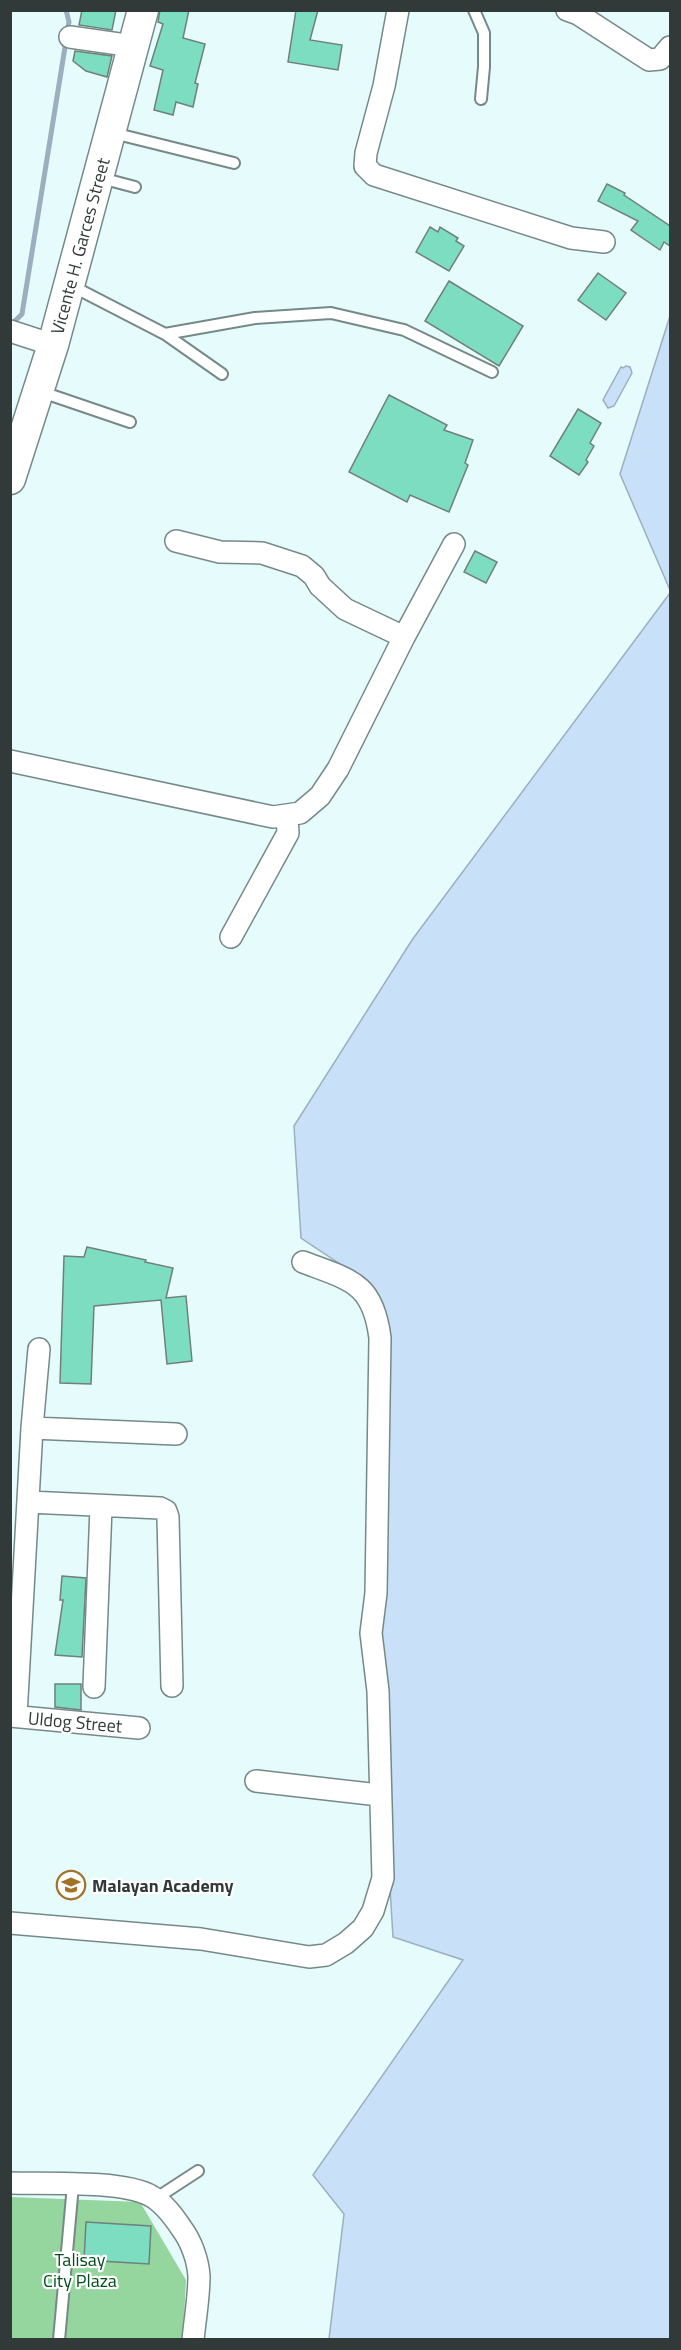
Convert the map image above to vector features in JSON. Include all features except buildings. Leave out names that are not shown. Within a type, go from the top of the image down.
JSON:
[{"type":"street","name":"Vicente H. Garces Street","points":[[10,479],[53,345],[143,10]]},
{"type":"street","points":[[398,10],[384,86],[366,153],[365,166],[375,175],[560,235],[591,242],[604,242]]},
{"type":"street","points":[[567,10],[578,14],[649,60],[660,59],[670,47]]},
{"type":"street","points":[[70,37],[133,46]]},
{"type":"street","points":[[10,332],[53,345]]},
{"type":"street","points":[[176,541],[220,552],[262,553],[302,566],[345,609],[404,637]]},
{"type":"street","points":[[10,761],[273,817],[300,813],[311,806],[330,783],[454,544]]},
{"type":"street","points":[[231,937],[288,833],[287,816]]},
{"type":"street","points":[[10,1923],[201,1939],[309,1957],[326,1955],[346,1943],[363,1928],[373,1911],[383,1878],[378,1691],[371,1633],[376,1593],[380,1338],[377,1317],[367,1294],[354,1282],[303,1262]]},
{"type":"street","points":[[13,1716],[39,1349]]},
{"type":"street","points":[[32,1428],[176,1434]]},
{"type":"street","points":[[28,1502],[160,1508],[166,1511],[172,1686]]},
{"type":"street","points":[[94,1687],[101,1507]]},
{"type":"street","name":"Uldog Street","points":[[13,1716],[139,1728]]},
{"type":"street","points":[[256,1781],[380,1795]]},
{"type":"street","points":[[10,2182],[134,2188],[155,2199],[173,2214],[186,2234],[196,2257],[199,2275],[193,2340]]},
{"type":"lane","points":[[474,10],[484,33],[481,99]]},
{"type":"lane","points":[[110,133],[234,163]]},
{"type":"lane","points":[[98,178],[135,187]]},
{"type":"lane","points":[[69,284],[165,334],[222,374]]},
{"type":"lane","points":[[165,334],[255,318],[331,313],[405,330],[492,372]]},
{"type":"lane","points":[[39,391],[130,422]]},
{"type":"lane","points":[[155,2199],[198,2171]]},
{"type":"lane","points":[[58,2340],[73,2185]]},
{"type":"green space","name":"Talisay City Plaza","points":[[11,2197],[140,2202],[186,2280],[183,2339],[11,2340]]},
{"type":"water","points":[[670,316],[670,590],[620,474]]},
{"type":"water","points":[[621,367],[630,367],[632,373],[614,406],[608,408],[603,400]]},
{"type":"water","points":[[670,593],[670,2339],[329,2339],[344,2214],[313,2175],[463,1960],[393,1937],[374,1625],[382,1396],[364,1280],[301,1238],[294,1126],[412,940]]},
{"type":"waterway","points":[[66,10],[69,22],[67,32]]},
{"type":"waterway","points":[[11,325],[22,314],[66,41]]},
{"type":"place","name":"Malayan Academy","points":[[71,1885]]}]
